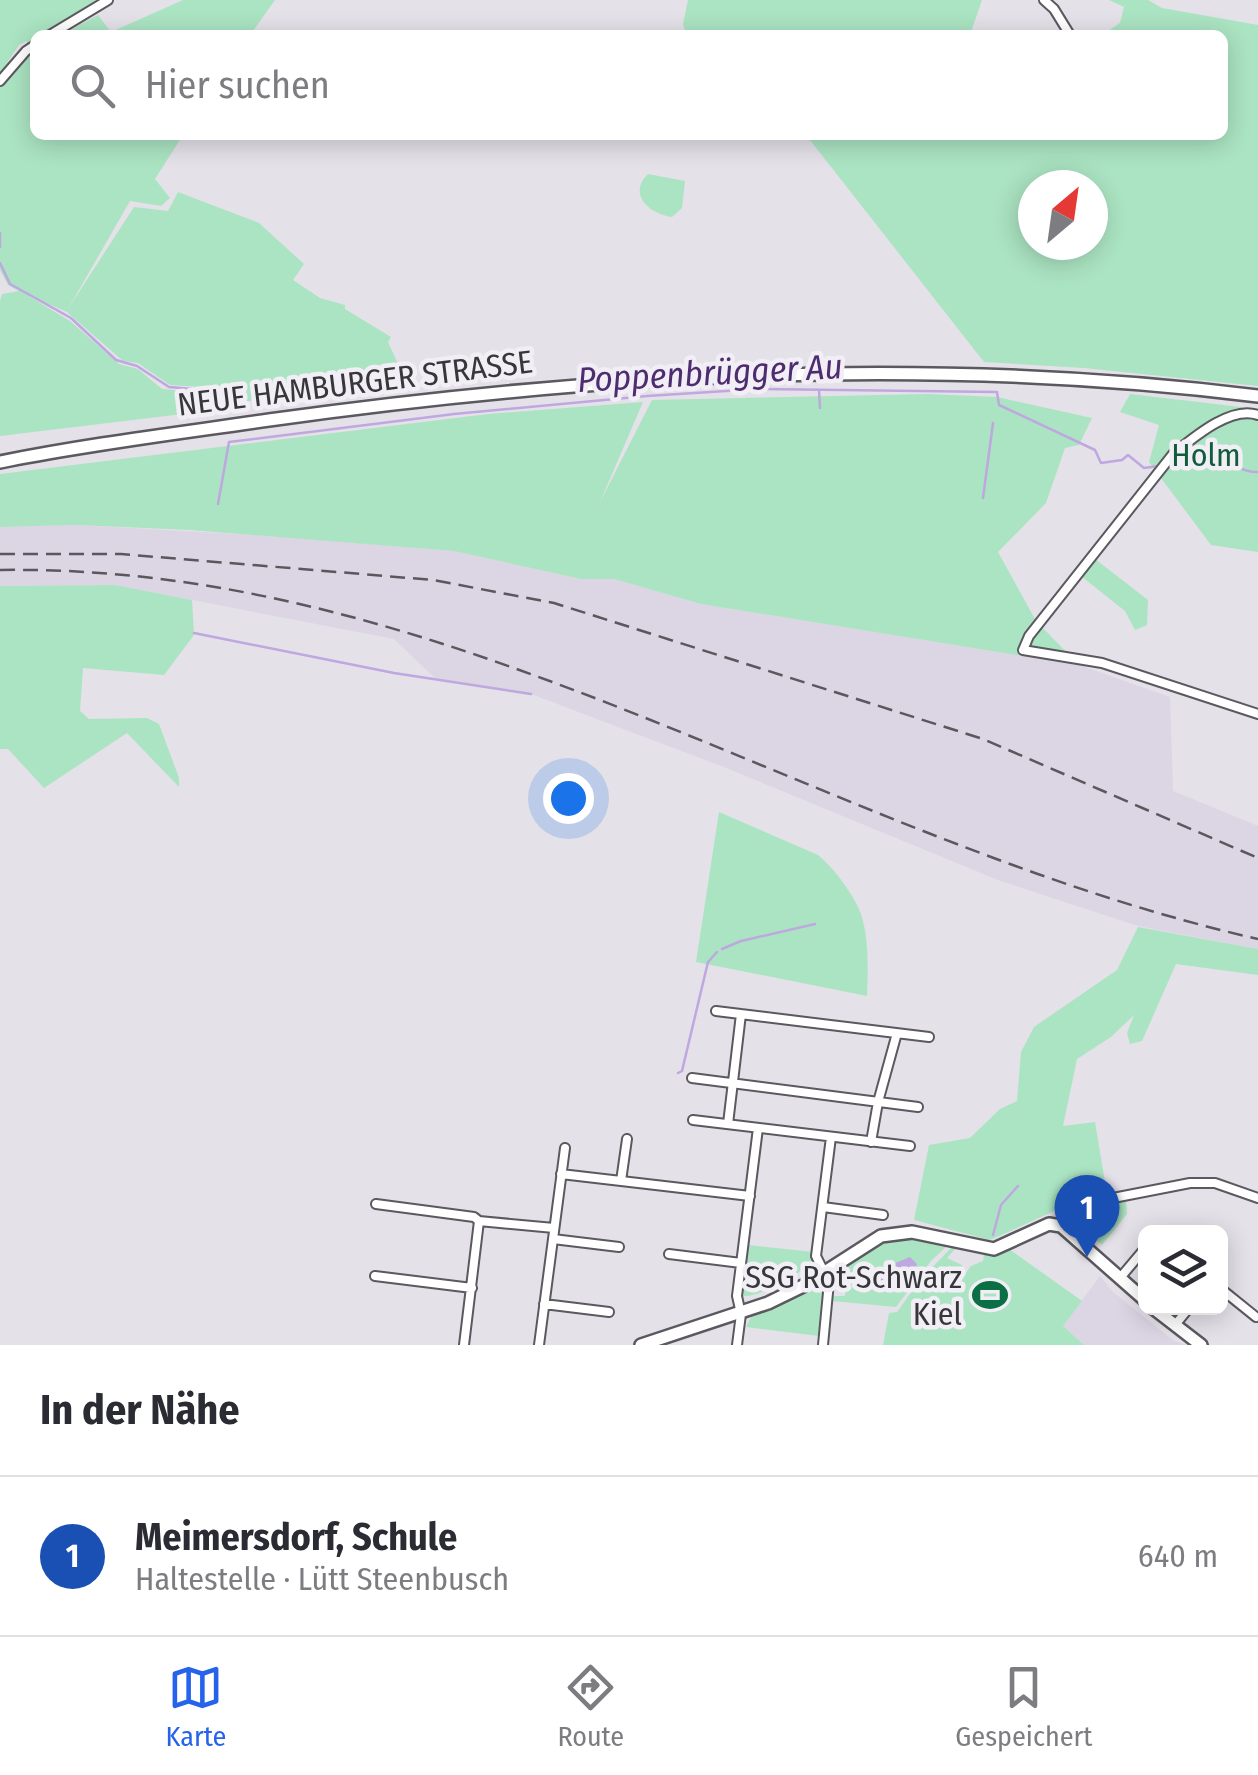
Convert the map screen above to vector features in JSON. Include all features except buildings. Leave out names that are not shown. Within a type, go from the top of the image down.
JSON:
[{"type":"main road","name":"NEUE HAMBURGER STRASSE","points":[[0,462],[428,399],[724,375],[975,375],[1139,384],[1258,396]]},
{"type":"main road","points":[[641,1345],[740,1314],[803,1286],[881,1236],[900,1232],[994,1249],[1049,1224],[1062,1226],[1138,1295]]},
{"type":"main road","points":[[1162,1315],[1201,1345]]},
{"type":"street","points":[[58,30],[108,0]]},
{"type":"street","points":[[1044,0],[1067,30]]},
{"type":"street","points":[[0,81],[30,48]]},
{"type":"street","points":[[1258,415],[1238,414],[1219,423],[1191,440],[1162,467],[1028,636],[1022,650],[1102,663],[1258,714]]},
{"type":"street","points":[[716,1011],[928,1037]]},
{"type":"street","points":[[728,1124],[741,1014]]},
{"type":"street","points":[[871,1142],[897,1033]]},
{"type":"street","points":[[692,1078],[918,1107]]},
{"type":"street","points":[[693,1120],[910,1146]]},
{"type":"street","points":[[738,1345],[740,1314],[736,1296],[758,1128]]},
{"type":"street","points":[[823,1345],[829,1282],[816,1256],[831,1137]]},
{"type":"street","points":[[621,1181],[627,1139]]},
{"type":"street","points":[[539,1345],[565,1148]]},
{"type":"street","points":[[561,1174],[750,1196]]},
{"type":"street","points":[[1062,1226],[1073,1212],[1108,1199],[1190,1183],[1215,1182],[1258,1198]]},
{"type":"street","points":[[376,1204],[554,1228]]},
{"type":"street","points":[[823,1207],[883,1215]]},
{"type":"street","points":[[464,1345],[479,1220]]},
{"type":"street","points":[[553,1239],[619,1247]]},
{"type":"street","points":[[669,1254],[742,1263]]},
{"type":"street","points":[[1118,1280],[1138,1256]]},
{"type":"street","points":[[375,1276],[472,1288]]},
{"type":"street","points":[[1228,1294],[1256,1316]]},
{"type":"street","points":[[544,1304],[609,1312]]},
{"type":"street","points":[[1175,1325],[1183,1315]]},
{"type":"shaded area","points":[[76,525],[454,551],[581,579],[614,579],[701,604],[1079,665],[1170,697],[1173,791],[1258,826],[1258,949],[1138,926],[998,880],[724,767],[531,694],[435,678],[394,639],[115,585],[0,586],[0,527]]},
{"type":"shaded area","points":[[910,1257],[917,1264],[908,1279],[894,1290],[878,1283],[883,1268]]},
{"type":"shaded area","points":[[1100,1276],[1138,1315],[1174,1341],[1187,1345],[1084,1345],[1063,1326]]},
{"type":"green space","points":[[0,0],[96,0],[52,30],[30,30],[30,45],[26,41],[19,45],[0,73]]},
{"type":"green space","points":[[183,0],[275,0],[254,30],[116,30]]},
{"type":"green space","points":[[688,0],[982,0],[972,30],[685,30]]},
{"type":"green space","points":[[1109,0],[1148,0],[1162,8],[1258,25],[1258,386],[984,362],[810,140],[1228,140],[1228,30],[1110,30],[1120,23],[1124,7]]},
{"type":"green space","points":[[98,15],[109,30],[70,30]]},
{"type":"green space","points":[[30,55],[30,140],[180,140],[155,179],[170,198],[161,206],[130,201],[68,309],[134,207],[168,211],[178,192],[259,223],[304,264],[293,280],[320,298],[345,305],[345,309],[391,337],[388,342],[406,381],[225,404],[203,387],[170,385],[138,363],[123,361],[67,312],[27,295],[70,321],[119,364],[138,369],[162,389],[196,392],[211,400],[216,410],[0,436],[0,301],[2,294],[19,291],[8,285],[0,270],[0,87]]},
{"type":"green space","points":[[648,174],[685,181],[682,208],[672,217],[656,212],[644,202],[640,189]]},
{"type":"green space","points":[[928,394],[997,397],[1092,418],[1079,445],[1065,448],[1046,503],[998,552],[1036,621],[1079,665],[701,604],[614,579],[581,579],[454,551],[190,530],[76,525],[0,527],[0,474],[488,414],[643,402],[600,502],[652,400]]},
{"type":"green space","name":"Holm","points":[[1130,394],[1258,409],[1258,552],[1211,545],[1149,462],[1159,425],[1120,412]]},
{"type":"green space","points":[[1095,559],[1148,600],[1147,625],[1135,630],[1125,611],[1081,576]]},
{"type":"green space","points":[[115,585],[192,600],[194,635],[164,675],[83,668],[80,711],[89,719],[147,718],[159,724],[179,787],[127,733],[44,788],[8,749],[0,749],[0,586]]},
{"type":"green space","points":[[719,812],[818,855],[837,874],[864,923],[867,996],[696,962]]},
{"type":"green space","points":[[1138,927],[1258,949],[1258,975],[1176,964],[1142,1041],[1130,1044],[1127,1033],[1134,1015],[1111,1037],[1077,1059],[1063,1126],[1095,1122],[1107,1194],[1061,1208],[990,1240],[914,1220],[929,1145],[970,1138],[1000,1109],[1017,1101],[1021,1052],[1034,1027],[1117,970]]},
{"type":"green space","points":[[1126,1198],[1127,1214],[1102,1245],[1079,1226],[1077,1213]]},
{"type":"green space","points":[[910,1235],[948,1245],[896,1307],[832,1301],[833,1296],[845,1296],[846,1284],[835,1283],[838,1272],[853,1255]]},
{"type":"green space","points":[[748,1245],[813,1252],[812,1264],[768,1290],[740,1296]]},
{"type":"green space","points":[[952,1247],[956,1248],[947,1258],[962,1265],[965,1274],[983,1261],[984,1254],[1009,1249],[1082,1301],[1063,1326],[1084,1345],[883,1345],[889,1313],[897,1312],[920,1280]]},
{"type":"green space","points":[[816,1284],[824,1290],[819,1336],[746,1327],[752,1315]]},
{"type":"waterway","name":"Poppenbrügger Au","points":[[0,233],[0,247]]},
{"type":"waterway","name":"Poppenbrügger Au","points":[[0,263],[10,284],[71,318],[116,360],[137,366],[169,387],[205,390],[221,406]]},
{"type":"waterway","name":"Poppenbrügger Au","points":[[218,504],[229,442],[454,414],[758,389],[997,392],[999,405],[1095,450],[1101,463],[1122,460],[1128,455],[1144,468],[1158,466]]},
{"type":"waterway","points":[[819,390],[820,408]]},
{"type":"waterway","points":[[983,498],[993,423]]},
{"type":"waterway","name":"Poppenbrügger Au","points":[[1168,467],[1218,460],[1258,472]]},
{"type":"waterway","points":[[194,633],[394,673],[531,694]]},
{"type":"waterway","points":[[722,949],[815,924]]},
{"type":"waterway","points":[[678,1073],[682,1071],[708,962],[717,952]]},
{"type":"waterway","points":[[993,1235],[1001,1205],[1018,1186]]},
{"type":"railway","points":[[0,554],[121,554],[433,580],[554,603],[983,739],[1258,858]]},
{"type":"railway","points":[[0,570],[167,580],[328,611],[485,658],[638,715],[944,839],[1099,895],[1258,939]]},
{"type":"place","name":"Meimersdorf, Schule","points":[[1087,1257]]},
{"type":"place","name":"SSG Rot-Schwarz Kiel","points":[[990,1295]]}]
